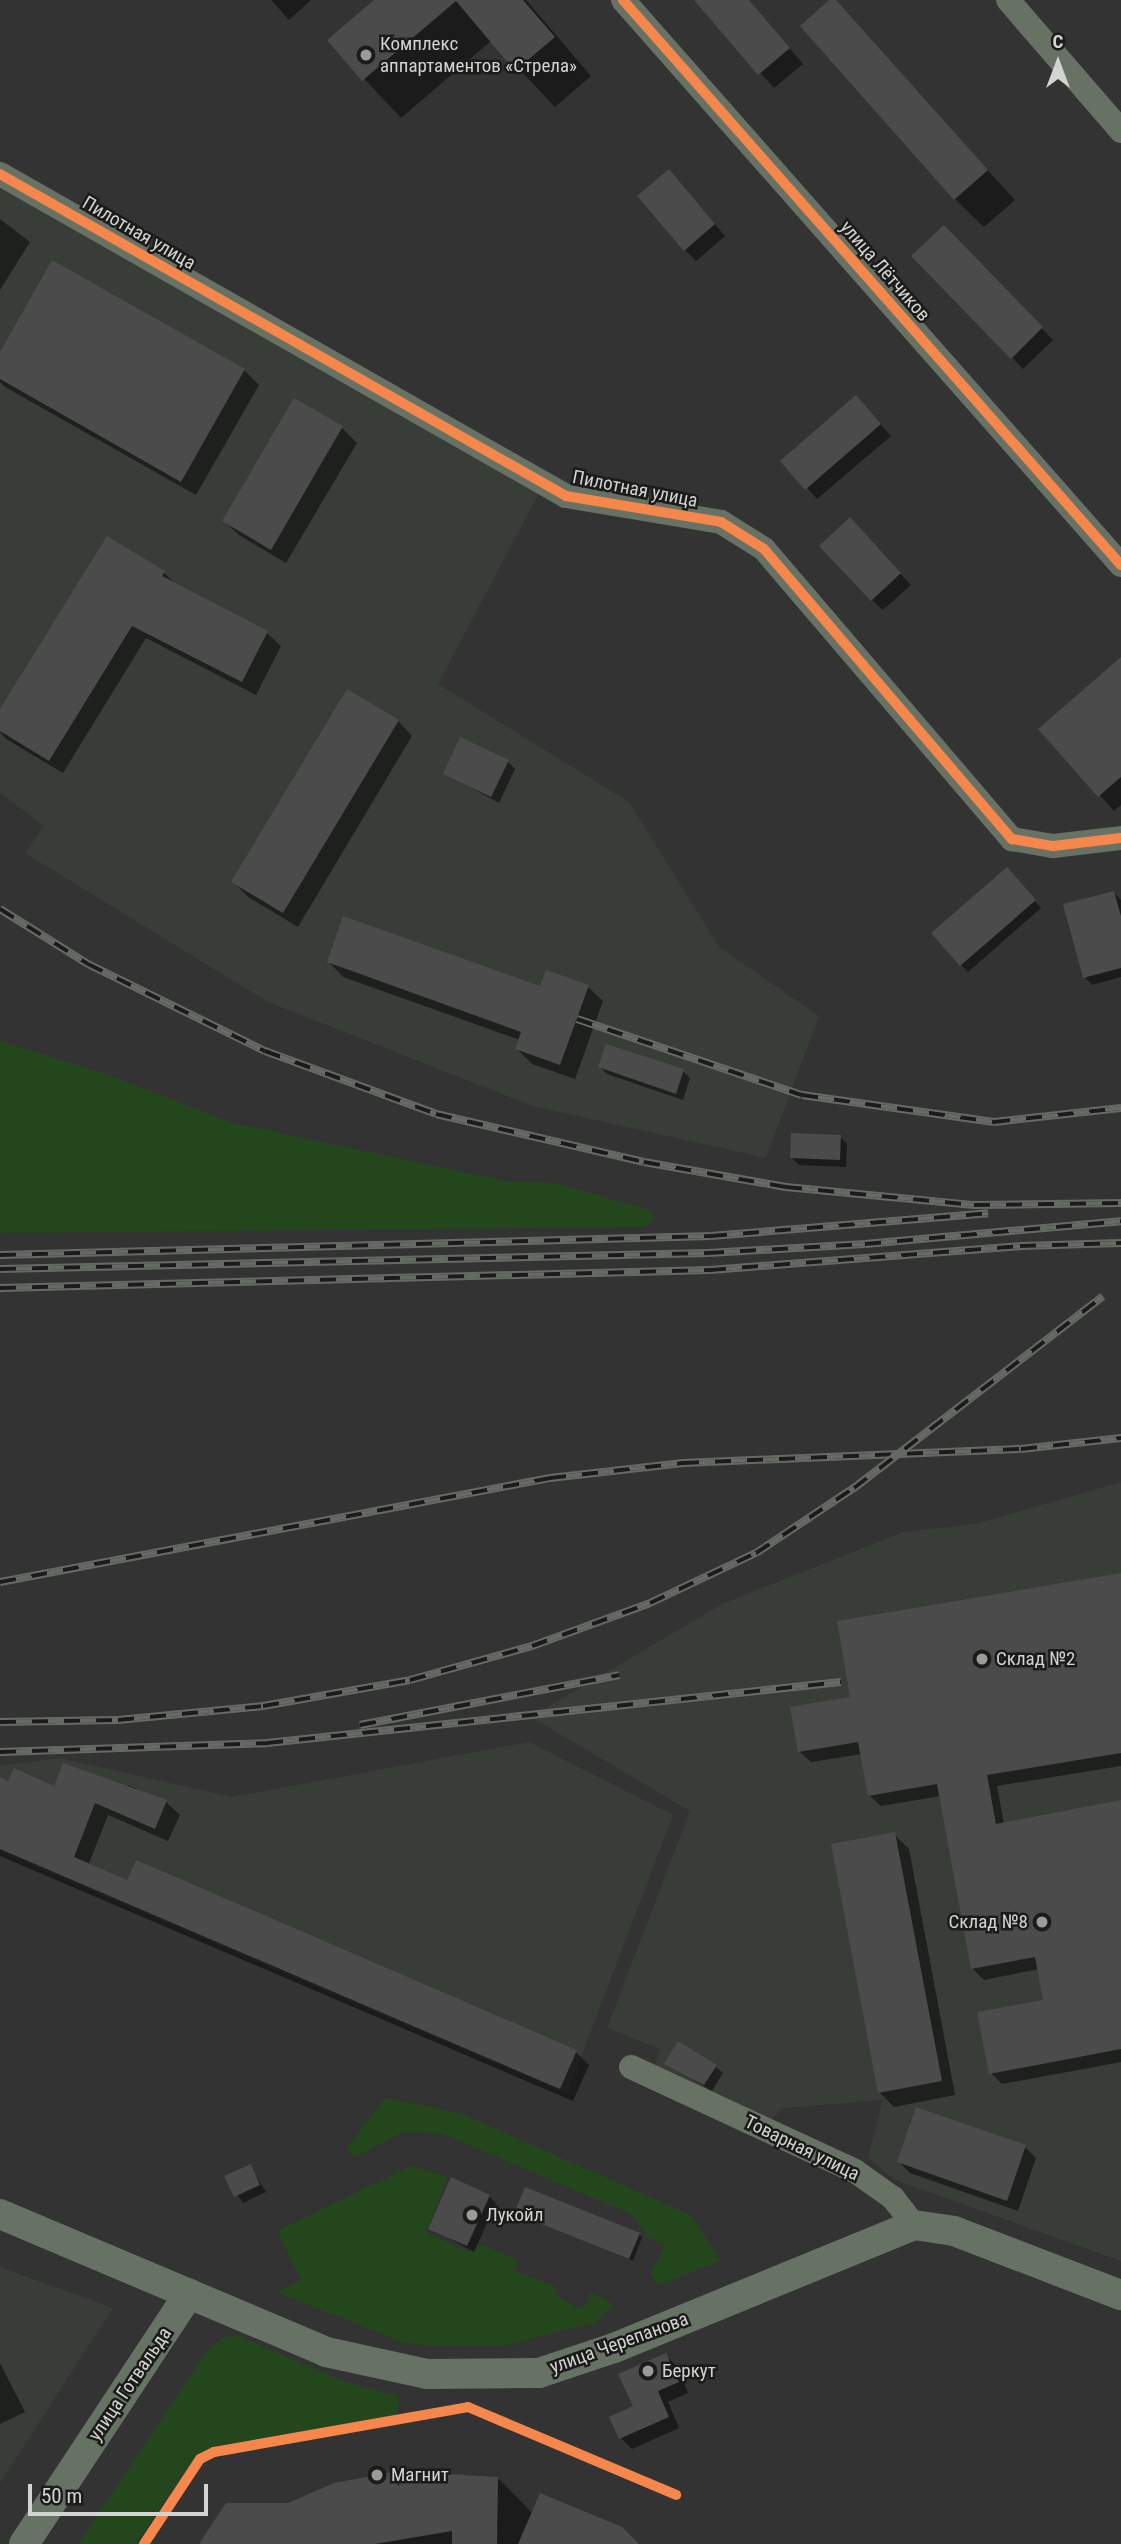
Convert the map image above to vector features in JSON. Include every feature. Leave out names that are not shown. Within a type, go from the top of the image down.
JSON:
[{"type":"main road","name":"улица Черепанова","points":[[0,2214],[326,2352],[428,2374],[539,2373],[614,2348],[914,2225]]},
{"type":"main road","points":[[914,2225],[954,2231],[1121,2295]]},
{"type":"main road","name":"улица Готвальда","points":[[24,2544],[189,2294]]},
{"type":"street","name":"улица Лётчиков","points":[[623,0],[1121,565]]},
{"type":"street","points":[[1008,0],[1121,131]]},
{"type":"street","name":"Пилотная улица","points":[[0,174],[566,496],[721,522],[764,549],[1012,839],[1053,846],[1121,838]]},
{"type":"street","name":"Товарная улица","points":[[631,2067],[855,2171],[893,2198],[914,2225]]},
{"type":"shaded area","points":[[0,161],[549,474],[438,684],[629,802],[719,947],[819,1016],[766,1158],[533,1106],[268,1002],[25,853],[44,826],[0,792]]},
{"type":"shaded area","points":[[1121,1482],[1121,2261],[895,2180],[868,2158],[883,2100],[783,2108],[766,2125],[654,2068],[660,2049],[607,2028],[690,1811],[531,1717],[722,1604],[903,1532],[975,1524]]},
{"type":"shaded area","points":[[529,1742],[673,1815],[567,2094],[0,1852],[0,1766],[60,1758],[232,1797]]},
{"type":"shaded area","points":[[0,2267],[113,2308],[0,2483]]},
{"type":"green space","points":[[0,1041],[107,1074],[230,1122],[505,1181],[556,1183],[650,1210],[655,1220],[644,1227],[0,1233]]},
{"type":"green space","points":[[385,2098],[460,2113],[691,2215],[721,2261],[659,2285],[650,2274],[665,2245],[648,2238],[631,2214],[441,2133],[405,2131],[355,2157],[346,2149]]},
{"type":"green space","points":[[411,2166],[448,2177],[426,2233],[469,2252],[479,2244],[518,2260],[514,2270],[556,2287],[557,2296],[579,2309],[588,2302],[590,2292],[614,2304],[596,2322],[502,2346],[431,2346],[402,2342],[276,2292],[301,2280],[277,2231]]},
{"type":"green space","points":[[236,2335],[346,2382],[399,2396],[397,2416],[211,2447],[189,2465],[136,2544],[78,2544],[206,2352],[223,2338]]},
{"type":"building","name":"Комплекс аппартаментов «Стрела»","points":[[374,0],[523,0],[555,37],[515,71],[456,1],[362,81],[327,40]]},
{"type":"building","points":[[694,0],[749,0],[790,48],[758,75]]},
{"type":"building","points":[[829,0],[836,0],[988,170],[954,200],[800,26]]},
{"type":"building","points":[[669,169],[715,224],[684,251],[637,196]]},
{"type":"building","points":[[944,225],[1043,327],[1011,359],[911,256]]},
{"type":"building","points":[[52,260],[245,369],[181,482],[0,379],[0,352]]},
{"type":"building","points":[[856,395],[881,424],[805,490],[780,461]]},
{"type":"building","points":[[294,398],[343,426],[271,550],[222,521]]},
{"type":"building","points":[[850,517],[901,573],[871,601],[819,546]]},
{"type":"building","points":[[107,536],[165,571],[162,576],[268,631],[242,682],[132,626],[49,761],[0,731],[0,709]]},
{"type":"building","points":[[1121,657],[1121,777],[1098,797],[1038,729]]},
{"type":"building","points":[[347,689],[399,720],[283,913],[231,882]]},
{"type":"building","points":[[460,737],[509,760],[491,797],[443,774]]},
{"type":"building","points":[[1007,867],[1036,900],[960,966],[931,933]]},
{"type":"building","points":[[1114,891],[1121,916],[1121,968],[1083,978],[1063,904]]},
{"type":"building","points":[[343,916],[540,986],[546,970],[589,985],[560,1065],[515,1049],[521,1032],[327,962]]},
{"type":"building","points":[[606,1044],[684,1069],[676,1094],[598,1067]]},
{"type":"building","points":[[791,1133],[841,1135],[840,1160],[790,1158]]},
{"type":"building","points":[[1121,1573],[1121,1753],[987,1775],[996,1824],[1121,1800],[1121,2049],[989,2074],[977,2012],[1043,2000],[1035,1957],[971,1969],[937,1784],[868,1796],[858,1742],[798,1752],[790,1707],[850,1697],[837,1621]]},
{"type":"building","points":[[63,1763],[167,1800],[155,1829],[95,1803],[74,1857],[127,1880],[136,1860],[577,2050],[560,2089],[0,1849],[0,1777],[8,1781],[14,1768],[54,1786]]},
{"type":"building","points":[[895,1832],[942,2081],[878,2093],[831,1844]]},
{"type":"building","points":[[678,2041],[717,2065],[704,2085],[664,2064]]},
{"type":"building","points":[[916,2107],[1026,2145],[1007,2201],[897,2162]]},
{"type":"building","points":[[251,2164],[260,2185],[234,2197],[224,2176]]},
{"type":"building","points":[[451,2177],[490,2195],[467,2246],[428,2229]]},
{"type":"building","points":[[525,2187],[640,2233],[629,2259],[514,2213]]},
{"type":"building","points":[[666,2353],[679,2382],[658,2391],[669,2417],[619,2439],[609,2417],[633,2406],[618,2374]]},
{"type":"building","points":[[399,2471],[498,2477],[497,2544],[452,2544],[452,2531],[375,2544],[199,2544],[226,2503],[288,2503],[334,2483]]},
{"type":"building","points":[[540,2493],[622,2527],[639,2544],[518,2544]]},
{"type":"railway","points":[[0,909],[88,964],[265,1051],[436,1114],[644,1162],[786,1187],[974,1205],[1121,1203]]},
{"type":"railway","points":[[577,1019],[802,1095],[994,1122],[1121,1108]]},
{"type":"railway","points":[[0,1255],[711,1236],[988,1213]]},
{"type":"railway","points":[[0,1269],[708,1253],[865,1244],[1121,1221]]},
{"type":"railway","points":[[0,1288],[710,1270],[1020,1246],[1121,1243]]},
{"type":"railway","points":[[0,1722],[118,1720],[263,1706],[410,1680],[532,1646],[650,1603],[756,1553],[854,1488],[1103,1296]]},
{"type":"railway","points":[[0,1582],[550,1478],[683,1463],[1021,1449],[1121,1438]]},
{"type":"railway","points":[[360,1725],[619,1675]]},
{"type":"railway","points":[[0,1752],[267,1743],[841,1682]]},
{"type":"cycle path","points":[[623,0],[1121,565]]},
{"type":"cycle path","points":[[0,174],[566,496],[721,522],[764,549],[1012,839],[1053,846],[1121,838]]},
{"type":"cycle path","points":[[144,2544],[200,2459],[214,2452],[468,2407],[676,2495]]},
{"type":"place","name":"Комплекс аппартаментов «Стрела»","points":[[366,55]]},
{"type":"place","name":"Склад №2","points":[[982,1659]]},
{"type":"place","name":"Склад №8","points":[[1042,1922]]},
{"type":"place","name":"Лукойл","points":[[472,2215]]},
{"type":"place","name":"Беркут","points":[[648,2371]]},
{"type":"place","name":"Магнит","points":[[377,2475]]}]
